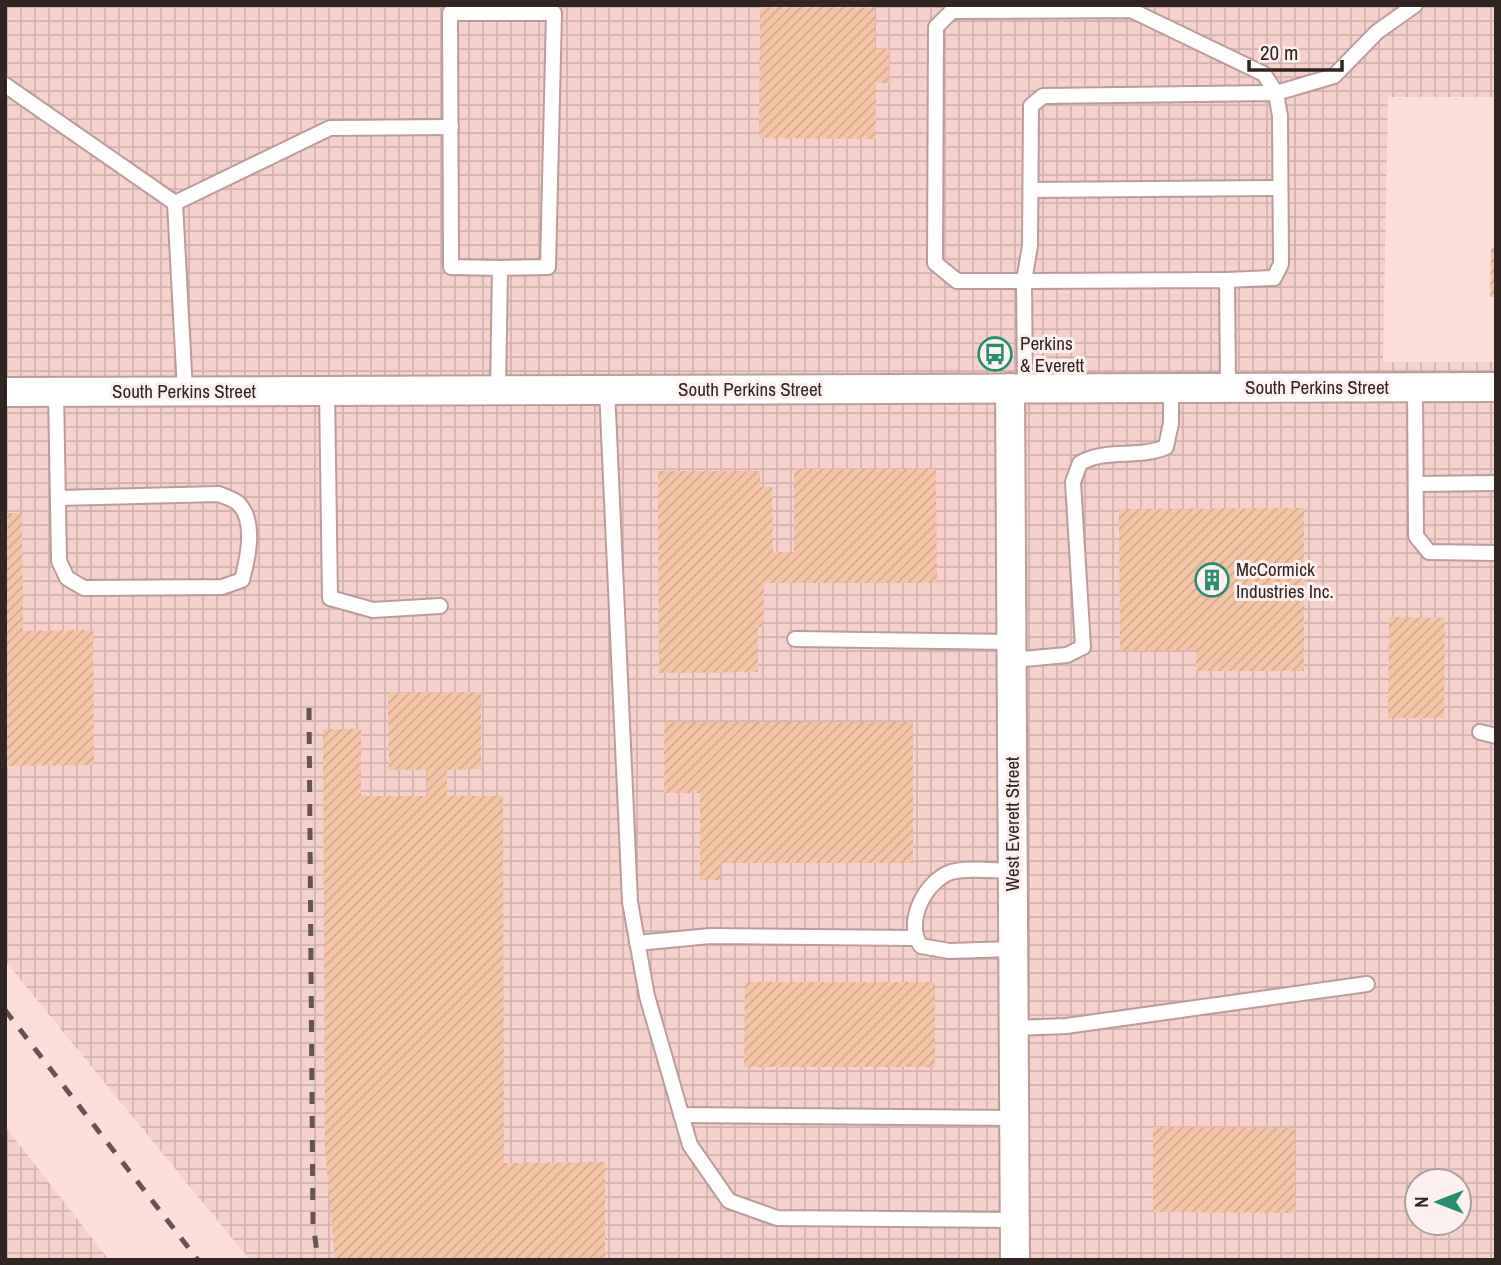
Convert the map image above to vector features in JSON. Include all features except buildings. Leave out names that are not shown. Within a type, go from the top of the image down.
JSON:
[{"type":"street","name":"South Perkins Street","points":[[5,392],[1496,387]]},
{"type":"street","name":"West Everett Street","points":[[1015,1260],[1012,651],[1017,388]]},
{"type":"lane","points":[[1017,388],[1024,281],[1030,246],[1031,106],[1043,96],[1276,93],[1334,76],[1377,32],[1415,5]]},
{"type":"lane","points":[[1131,10],[1264,74],[1276,93],[1280,116],[1281,264],[1274,278],[957,281],[935,262],[936,27],[952,11],[1131,10]]},
{"type":"lane","points":[[450,13],[554,13],[548,267],[500,268],[451,267],[450,13]]},
{"type":"lane","points":[[5,85],[175,203]]},
{"type":"lane","points":[[175,203],[330,128],[450,127]]},
{"type":"lane","points":[[1032,190],[1280,188]]},
{"type":"lane","points":[[175,203],[185,391]]},
{"type":"lane","points":[[498,390],[500,268]]},
{"type":"lane","points":[[1227,280],[1228,387]]},
{"type":"lane","points":[[795,639],[1067,656],[1083,646],[1073,482],[1080,463],[1094,454],[1156,452],[1166,447],[1171,423],[1171,387]]},
{"type":"lane","points":[[1415,387],[1416,536],[1429,552],[1496,552]]},
{"type":"lane","points":[[607,389],[630,902],[647,996],[690,1145],[729,1200],[777,1218],[1015,1220]]},
{"type":"lane","points":[[327,390],[330,598],[373,610],[440,606]]},
{"type":"lane","points":[[56,391],[59,561],[67,578],[84,588],[222,587],[242,580],[248,558],[248,518],[238,502],[219,494],[58,498]]},
{"type":"lane","points":[[1416,484],[1496,484]]},
{"type":"lane","points":[[1480,732],[1496,736]]},
{"type":"lane","points":[[1013,871],[951,872],[927,890],[916,913],[915,938],[920,946],[948,951],[1013,949]]},
{"type":"lane","points":[[637,943],[710,936],[915,938]]},
{"type":"lane","points":[[1014,1028],[1066,1026],[1367,984]]},
{"type":"lane","points":[[681,1115],[1014,1118]]},
{"type":"shaded area","points":[[5,5],[1496,5],[1496,97],[1388,97],[1383,362],[1496,362],[1496,1260],[250,1260],[5,961]]},
{"type":"shaded area","points":[[5,1126],[109,1260],[5,1260]]},
{"type":"railway","points":[[309,708],[313,1223],[318,1260]]},
{"type":"railway","points":[[5,1010],[198,1260]]},
{"type":"place","name":"Perkins & Everett","points":[[995,354]]},
{"type":"place","name":"McCormick Industries Inc.","points":[[1212,580]]}]
